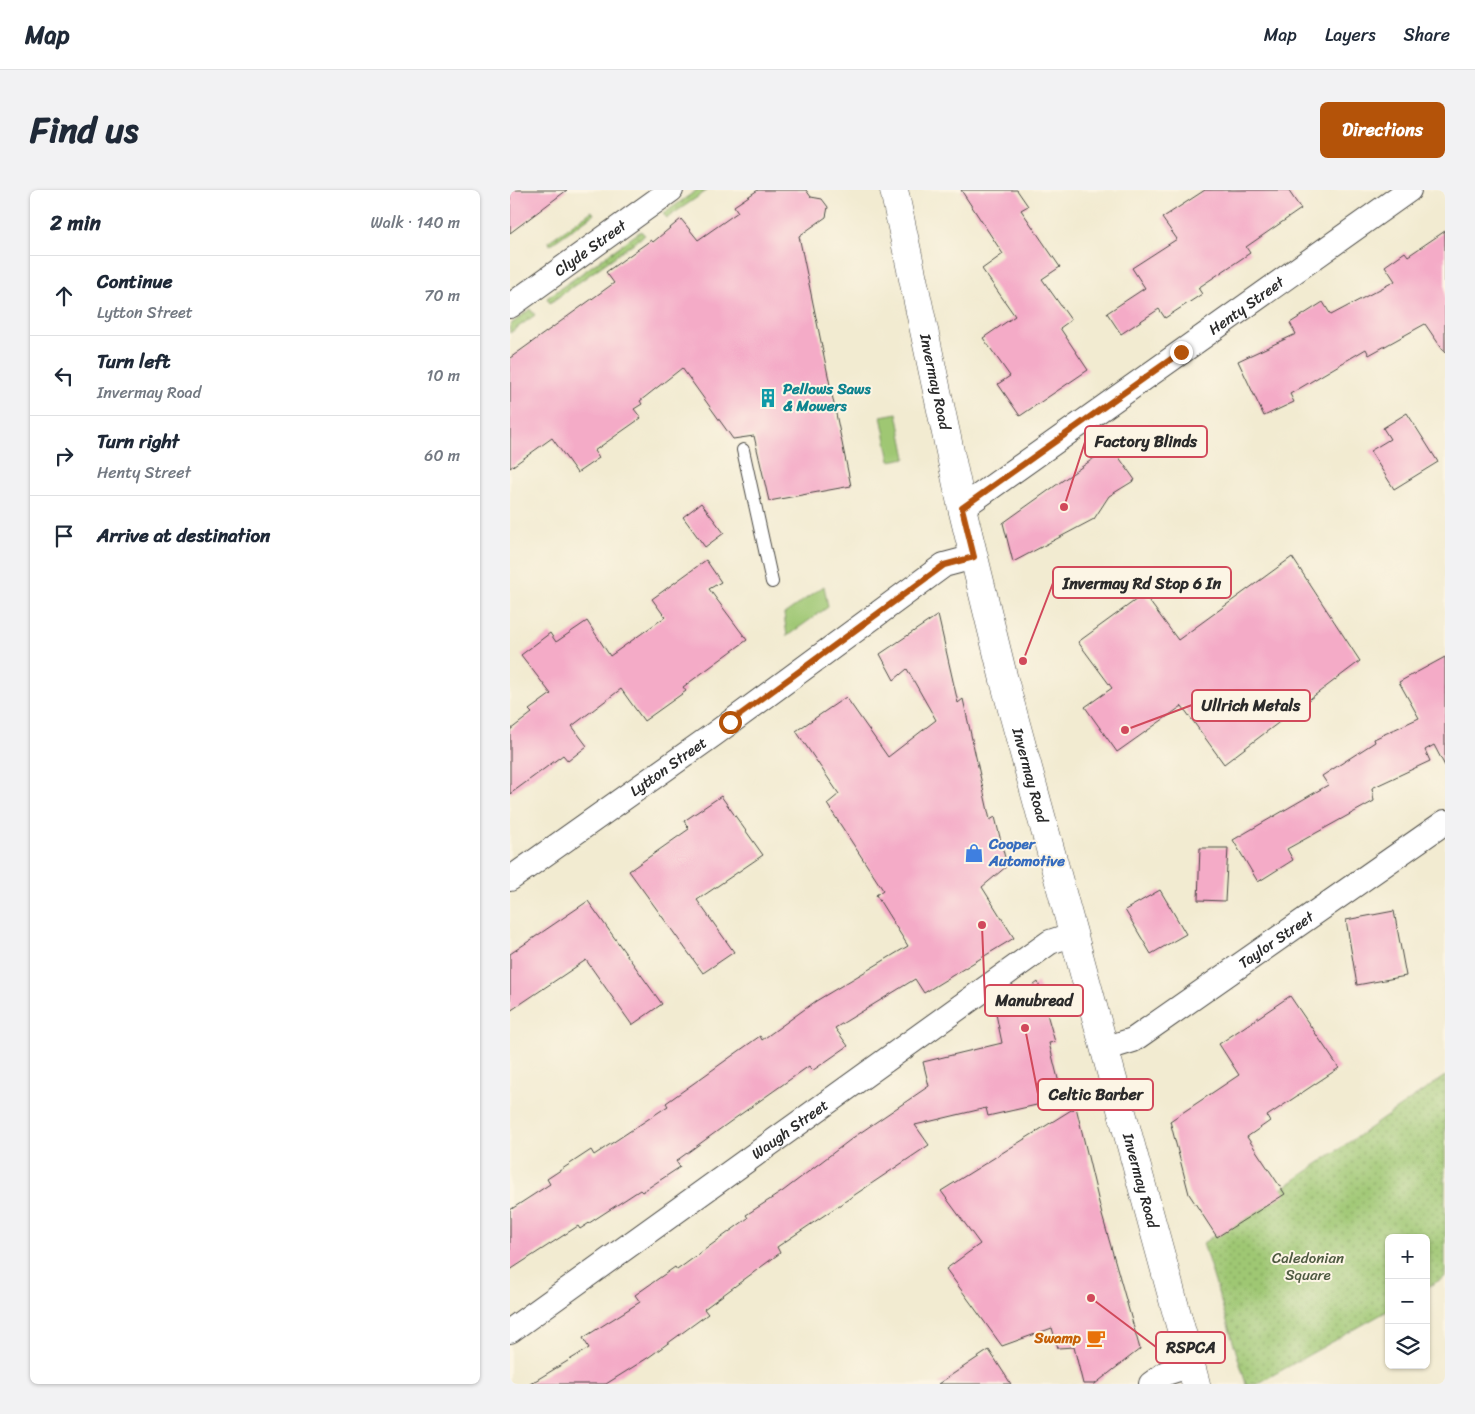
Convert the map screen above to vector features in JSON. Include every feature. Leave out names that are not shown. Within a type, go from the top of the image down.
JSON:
[{"type":"main road","name":"Invermay Road","points":[[894,190],[962,508],[1007,690],[1193,1375]]},
{"type":"street","name":"Clyde Street","points":[[510,306],[671,190]]},
{"type":"street","name":"Henty Street","points":[[962,508],[1409,190]]},
{"type":"street","name":"Lytton Street","points":[[510,879],[705,740],[944,565],[974,557]]},
{"type":"street","name":"Taylor Street","points":[[1104,1048],[1133,1040],[1445,822]]},
{"type":"street","name":"Waugh Street","points":[[510,1331],[1050,942],[1074,934]]},
{"type":"street","points":[[1151,1384],[1166,1373],[1193,1375]]},
{"type":"lane","points":[[743,450],[772,582]]},
{"type":"green space","points":[[697,190],[708,190],[667,218],[663,214]]},
{"type":"green space","points":[[592,211],[594,214],[550,245],[549,241]]},
{"type":"green space","points":[[641,231],[645,235],[550,303],[547,298]]},
{"type":"green space","points":[[530,309],[535,315],[510,333],[510,325]]},
{"type":"green space","points":[[897,413],[906,458],[890,461],[881,416]]},
{"type":"green space","points":[[824,586],[828,607],[787,636],[784,614]]},
{"type":"green space","name":"Caledonian Square","points":[[1445,1076],[1445,1277],[1430,1286],[1430,1234],[1385,1234],[1385,1312],[1257,1384],[1246,1384],[1203,1243]]},
{"type":"building","points":[[510,190],[567,190],[510,233]]},
{"type":"building","points":[[758,190],[806,190],[811,197],[822,199],[828,207],[826,217],[799,236],[851,486],[769,501],[754,436],[733,439],[682,368],[640,401],[642,404],[634,409],[641,418],[594,451],[599,458],[577,473],[552,438],[510,468],[510,358],[614,283],[606,272],[651,240],[653,242],[681,219],[698,240],[738,212],[734,206]]},
{"type":"building","points":[[961,190],[1017,190],[1028,206],[1021,210],[1060,267],[1042,279],[1071,320],[1060,328],[1088,370],[1020,416],[998,384],[1010,376],[983,338],[1015,316],[982,269],[1003,254]]},
{"type":"building","points":[[1205,190],[1288,190],[1301,209],[1246,247],[1250,253],[1198,288],[1202,294],[1165,318],[1159,309],[1121,334],[1107,313],[1145,288],[1132,268],[1177,239],[1162,218]]},
{"type":"building","points":[[1445,231],[1445,353],[1425,324],[1369,355],[1366,349],[1290,394],[1294,402],[1264,416],[1238,361],[1296,334],[1290,323],[1323,302],[1331,315],[1395,281],[1385,266],[1405,252],[1408,256]]},
{"type":"building","points":[[1407,413],[1438,462],[1394,489],[1370,451],[1390,439],[1383,428]]},
{"type":"building","points":[[1111,446],[1135,480],[1109,496],[1094,519],[1013,562],[1003,523]]},
{"type":"building","points":[[701,503],[724,533],[705,547],[683,517]]},
{"type":"building","points":[[1292,557],[1360,661],[1224,764],[1182,706],[1117,752],[1085,707],[1112,688],[1078,642],[1144,594],[1178,640]]},
{"type":"building","points":[[706,560],[721,582],[709,589],[747,640],[683,687],[686,691],[644,721],[621,689],[572,726],[587,746],[568,761],[563,755],[510,794],[510,730],[532,713],[529,710],[551,694],[521,655],[550,633],[556,642],[587,621],[610,656],[665,617],[652,599]]},
{"type":"building","points":[[938,615],[958,703],[963,699],[990,820],[995,817],[1007,866],[982,887],[1014,938],[924,993],[915,979],[835,1028],[848,1046],[812,1071],[809,1066],[734,1119],[676,1161],[680,1167],[642,1192],[640,1190],[580,1229],[578,1226],[510,1270],[510,1210],[550,1184],[547,1179],[591,1150],[594,1155],[668,1106],[666,1103],[760,1036],[762,1040],[816,1001],[908,946],[876,895],[883,890],[827,804],[839,794],[796,731],[846,697],[888,757],[936,720],[907,669],[894,680],[880,654]]},
{"type":"building","points":[[1445,657],[1445,766],[1434,745],[1425,750],[1430,761],[1372,788],[1374,801],[1287,849],[1293,860],[1258,882],[1233,840],[1328,785],[1322,776],[1375,742],[1374,739],[1419,718],[1399,682]]},
{"type":"building","points":[[721,796],[763,855],[697,900],[734,952],[703,973],[629,871],[689,829],[684,821]]},
{"type":"building","points":[[1200,848],[1228,848],[1225,901],[1198,900]]},
{"type":"building","points":[[1160,890],[1186,934],[1151,954],[1125,910]]},
{"type":"building","points":[[588,901],[662,1004],[632,1025],[586,960],[510,1011],[510,954]]},
{"type":"building","points":[[1394,911],[1406,976],[1357,985],[1346,920]]},
{"type":"building","points":[[1038,982],[1055,1042],[1049,1043],[1063,1099],[988,1116],[986,1108],[915,1125],[929,1145],[777,1247],[780,1253],[704,1309],[708,1314],[649,1357],[606,1384],[530,1384],[589,1348],[583,1338],[640,1302],[635,1295],[675,1267],[677,1270],[748,1218],[746,1215],[783,1191],[854,1137],[929,1086],[923,1062],[1002,1043],[996,1014]]},
{"type":"building","points":[[1290,996],[1339,1068],[1267,1116],[1270,1121],[1247,1137],[1285,1194],[1217,1237],[1189,1194],[1170,1121],[1239,1075],[1219,1044]]},
{"type":"building","points":[[1076,1107],[1102,1215],[1140,1349],[1095,1384],[1083,1384],[1074,1347],[1058,1348],[1052,1328],[1002,1346],[946,1269],[980,1244],[941,1191]]},
{"type":"building","points":[[989,1350],[1011,1384],[938,1384]]},
{"type":"place","name":"Pellows Saws & Mowers","points":[[768,398]]},
{"type":"place","name":"Factory Blinds","points":[[1064,507]]},
{"type":"place","name":"Invermay Rd Stop 6 In","points":[[1023,661]]},
{"type":"place","name":"Ullrich Metals","points":[[1125,730]]},
{"type":"place","name":"Cooper Automotive","points":[[974,853]]},
{"type":"place","name":"Manubread","points":[[982,925]]},
{"type":"place","name":"Celtic Barber","points":[[1025,1028]]},
{"type":"place","name":"RSPCA","points":[[1091,1298]]},
{"type":"place","name":"Swamp","points":[[1096,1338]]},
{"type":"route","points":[[730,722],[944,565],[974,557],[962,508],[1181,352]]}]
